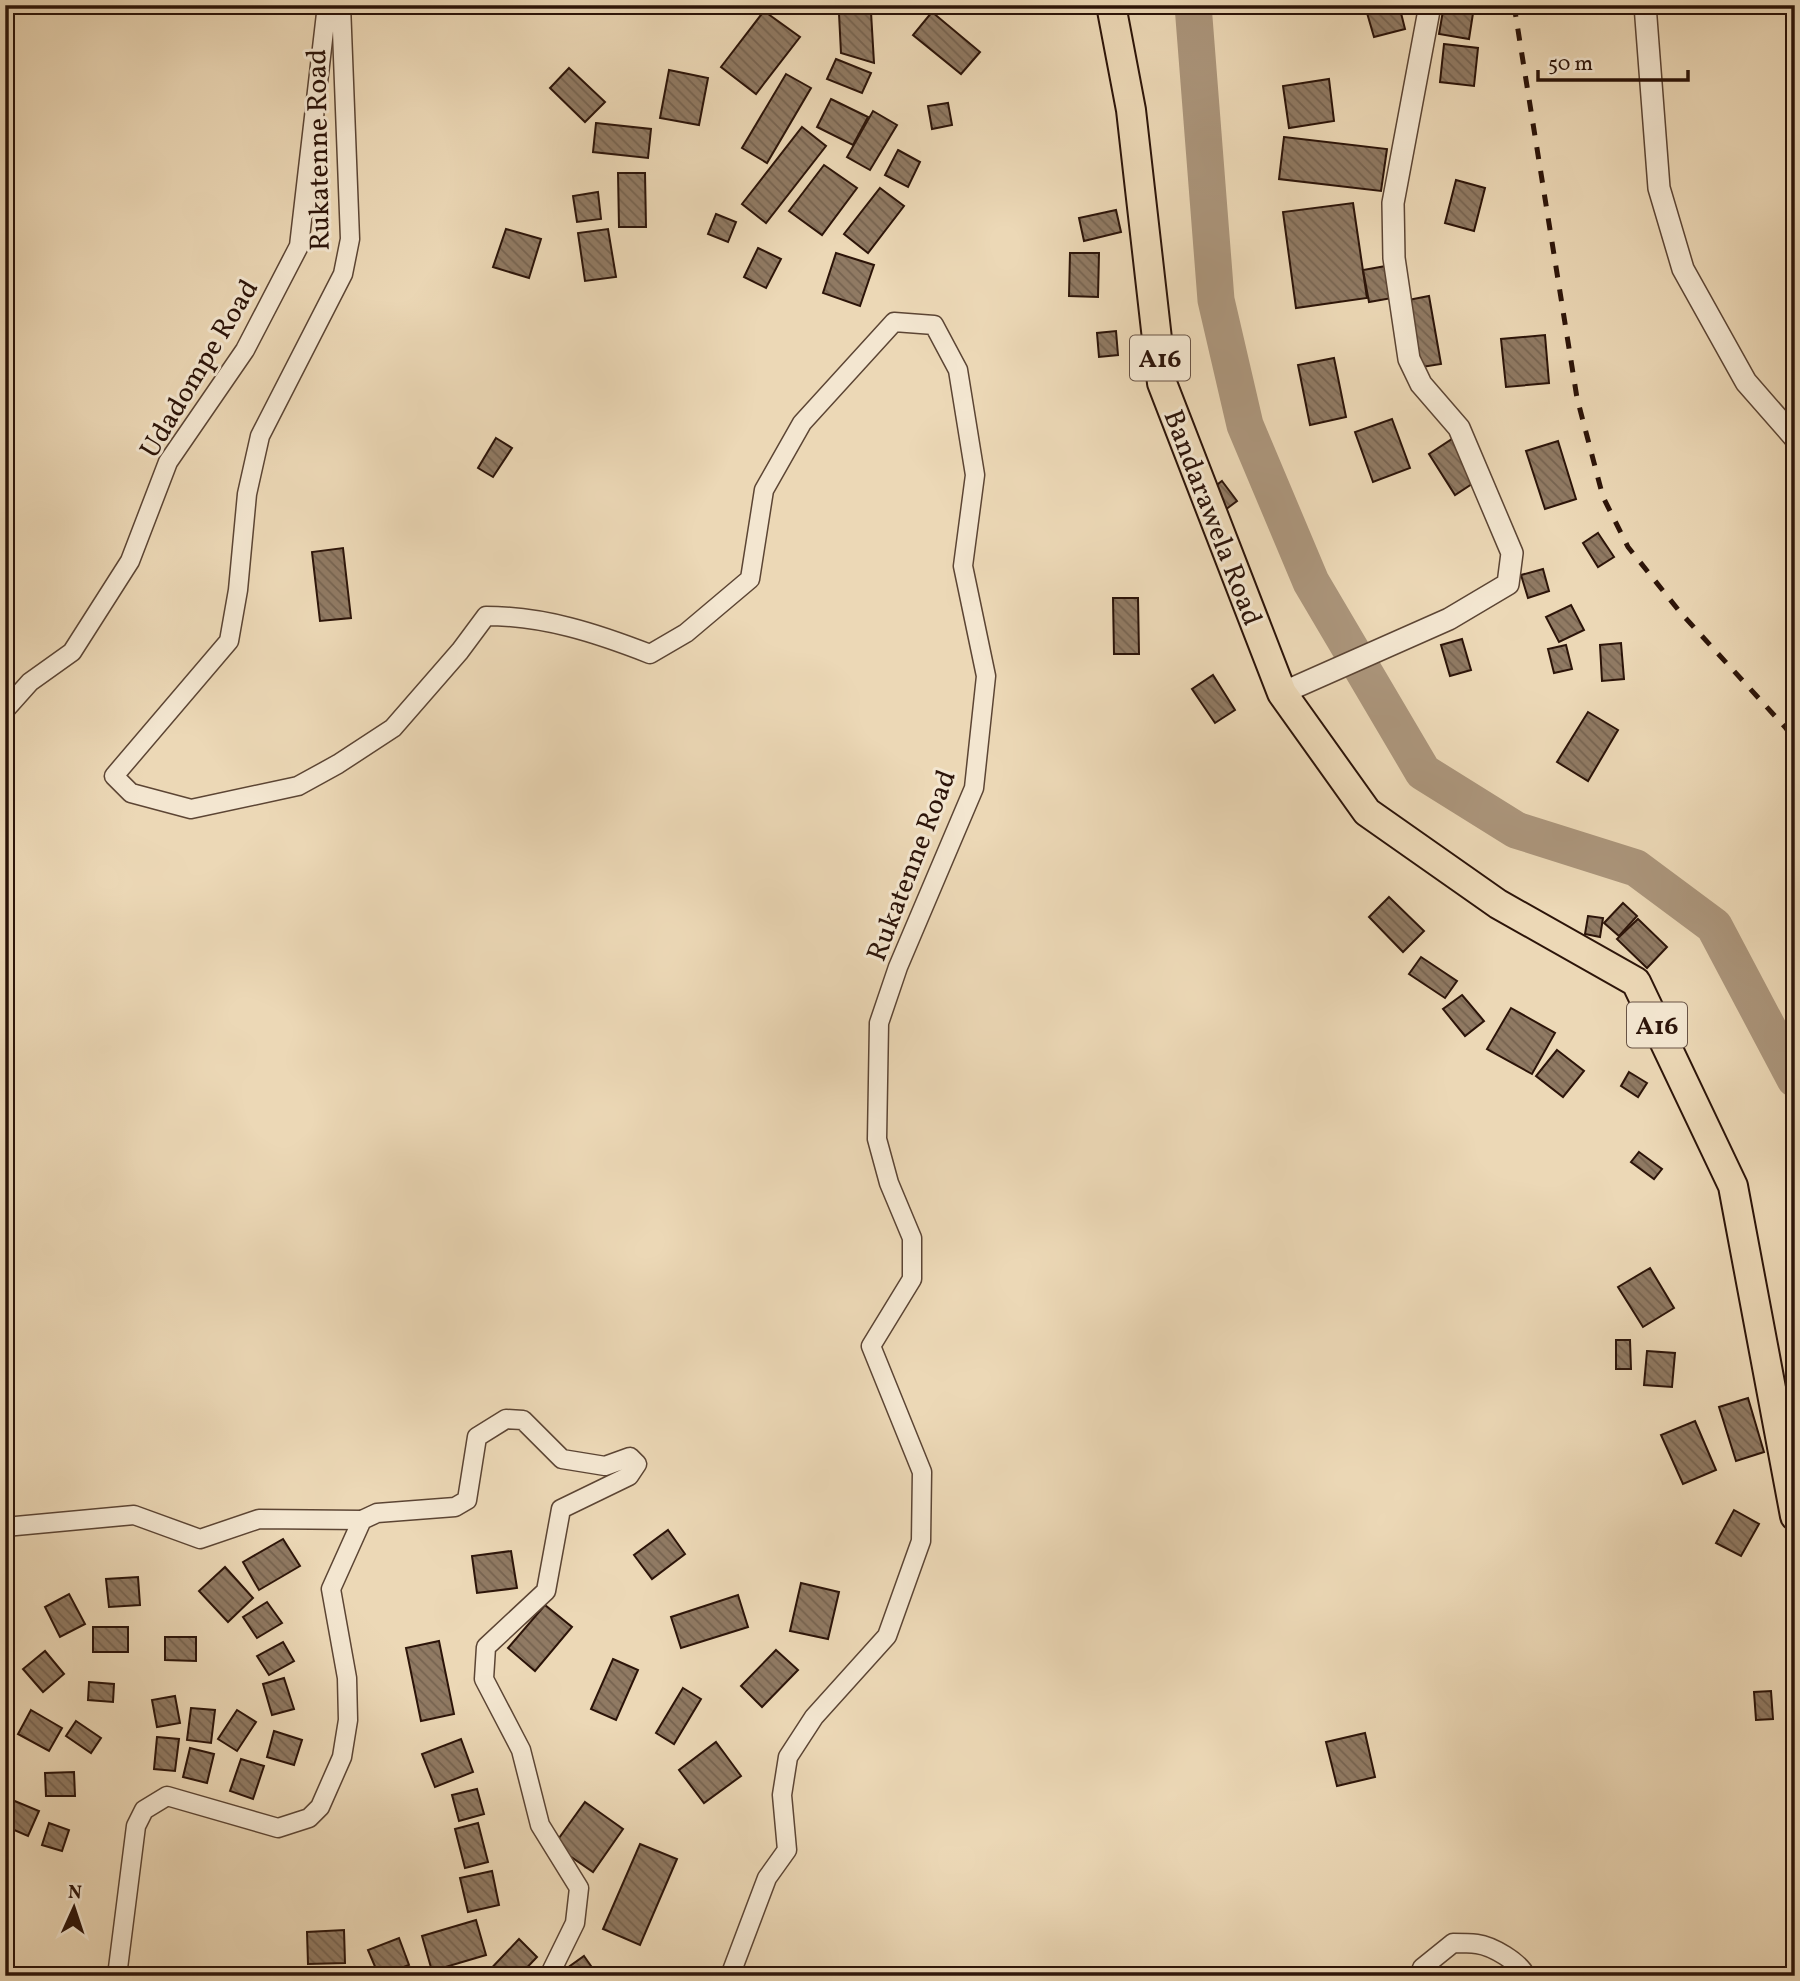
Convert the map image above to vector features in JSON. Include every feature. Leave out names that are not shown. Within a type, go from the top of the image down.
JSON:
[{"type":"highway","name":"Bandarawela Road","points":[[1111,5],[1131,110],[1162,383],[1282,693]]},
{"type":"highway","name":"A16","points":[[1282,693],[1367,812],[1497,904],[1636,982],[1733,1186],[1795,1516]]},
{"type":"street","name":"Udadompe Road","points":[[5,710],[30,682],[72,652],[130,561],[168,462],[246,350],[299,246],[327,5]]},
{"type":"street","name":"Rukatenne Road","points":[[341,5],[350,239],[343,274],[260,436],[247,494],[238,590],[229,641],[114,776],[131,793],[191,809],[298,786],[393,728],[460,651],[486,616],[549,622],[594,632],[650,654],[686,633],[750,579],[764,490],[770,479],[802,423],[894,322],[934,325],[958,370],[975,475],[963,566],[986,676],[974,788],[898,967],[879,1023],[877,1139],[889,1182],[912,1238],[912,1279],[871,1346],[922,1472],[921,1541],[887,1636],[814,1717],[788,1757],[782,1795],[787,1850],[767,1878],[730,1976]]},
{"type":"street","points":[[1282,693],[1449,620],[1508,584],[1512,553],[1459,428],[1420,384],[1409,359],[1394,258],[1393,203],[1430,5]]},
{"type":"street","points":[[1645,5],[1659,188],[1683,269],[1746,382],[1795,438]]},
{"type":"street","points":[[5,1527],[134,1515],[200,1539],[260,1519],[362,1520],[377,1513],[455,1507],[467,1500],[477,1437],[506,1419],[523,1420],[562,1459],[606,1466],[630,1457],[637,1464],[629,1476],[561,1509],[546,1591],[486,1647],[484,1679],[521,1750],[540,1825],[579,1888],[576,1923],[548,1976]]},
{"type":"street","points":[[117,1976],[136,1826],[144,1810],[167,1796],[278,1828],[309,1818],[320,1807],[342,1757],[348,1720],[347,1678],[331,1589],[362,1520]]},
{"type":"street","points":[[1420,1976],[1422,1968],[1453,1943],[1480,1944],[1524,1970],[1526,1976]]},
{"type":"building","points":[[1399,5],[1405,29],[1374,37],[1365,6]]},
{"type":"building","points":[[1444,5],[1474,7],[1469,39],[1439,34]]},
{"type":"building","points":[[764,11],[800,37],[756,94],[721,67]]},
{"type":"building","points":[[871,12],[874,63],[841,53],[839,14]]},
{"type":"building","points":[[932,12],[980,52],[961,74],[913,35]]},
{"type":"building","points":[[1444,44],[1478,48],[1474,86],[1440,82]]},
{"type":"building","points":[[836,59],[871,73],[862,93],[827,79]]},
{"type":"building","points":[[569,68],[605,102],[585,122],[550,88]]},
{"type":"building","points":[[669,70],[708,78],[699,125],[660,118]]},
{"type":"building","points":[[786,74],[811,88],[767,163],[742,148]]},
{"type":"building","points":[[1329,79],[1334,121],[1289,128],[1283,86]]},
{"type":"building","points":[[831,99],[868,117],[853,145],[817,127]]},
{"type":"building","points":[[948,103],[952,125],[932,129],[928,106]]},
{"type":"building","points":[[873,111],[897,125],[870,170],[847,157]]},
{"type":"building","points":[[596,123],[651,129],[648,158],[593,152]]},
{"type":"building","points":[[802,127],[826,146],[766,223],[742,204]]},
{"type":"building","points":[[1284,137],[1387,149],[1381,191],[1279,179]]},
{"type":"building","points":[[898,150],[920,162],[908,187],[885,175]]},
{"type":"building","points":[[824,165],[857,188],[822,235],[789,211]]},
{"type":"building","points":[[618,173],[645,173],[646,227],[619,227]]},
{"type":"building","points":[[1456,180],[1485,188],[1474,231],[1445,223]]},
{"type":"building","points":[[880,188],[904,206],[868,253],[844,234]]},
{"type":"building","points":[[598,192],[601,219],[577,222],[573,196]]},
{"type":"building","points":[[1353,203],[1367,298],[1296,308],[1283,212]]},
{"type":"building","points":[[1116,210],[1121,232],[1084,241],[1079,218]]},
{"type":"building","points":[[716,214],[736,222],[728,242],[708,234]]},
{"type":"building","points":[[506,229],[541,239],[529,278],[493,267]]},
{"type":"building","points":[[608,229],[616,277],[585,281],[578,233]]},
{"type":"building","points":[[758,248],[781,259],[766,288],[744,277]]},
{"type":"building","points":[[836,253],[874,265],[860,306],[823,293]]},
{"type":"building","points":[[1070,253],[1099,253],[1098,297],[1069,296]]},
{"type":"building","points":[[1386,266],[1392,298],[1369,302],[1363,270]]},
{"type":"building","points":[[1429,296],[1441,364],[1415,368],[1403,301]]},
{"type":"building","points":[[1116,331],[1118,355],[1099,357],[1097,333]]},
{"type":"building","points":[[1545,335],[1549,383],[1506,387],[1501,339]]},
{"type":"building","points":[[1334,358],[1346,417],[1310,425],[1298,365]]},
{"type":"building","points":[[1392,419],[1410,468],[1373,482],[1355,432]]},
{"type":"building","points":[[496,438],[512,448],[493,477],[478,468]]},
{"type":"building","points":[[1452,439],[1478,480],[1455,495],[1429,454]]},
{"type":"building","points":[[1558,441],[1576,499],[1545,509],[1526,451]]},
{"type":"building","points":[[1222,481],[1237,501],[1225,510],[1210,490]]},
{"type":"building","points":[[1598,533],[1614,557],[1598,567],[1583,543]]},
{"type":"building","points":[[343,548],[351,618],[320,621],[312,552]]},
{"type":"building","points":[[1543,569],[1549,591],[1528,598],[1521,575]]},
{"type":"building","points":[[1113,598],[1138,598],[1139,654],[1114,654]]},
{"type":"building","points":[[1571,605],[1584,630],[1559,642],[1546,617]]},
{"type":"building","points":[[1462,639],[1471,670],[1450,676],[1441,645]]},
{"type":"building","points":[[1621,643],[1624,679],[1602,681],[1600,645]]},
{"type":"building","points":[[1566,645],[1572,669],[1554,673],[1548,649]]},
{"type":"building","points":[[1213,675],[1235,710],[1215,723],[1192,689]]},
{"type":"building","points":[[1588,712],[1618,730],[1588,781],[1557,762]]},
{"type":"building","points":[[1389,897],[1424,931],[1403,952],[1369,917]]},
{"type":"building","points":[[1623,903],[1637,916],[1619,936],[1604,923]]},
{"type":"building","points":[[1588,916],[1603,918],[1600,937],[1585,934]]},
{"type":"building","points":[[1638,919],[1667,947],[1647,968],[1617,939]]},
{"type":"building","points":[[1421,957],[1457,981],[1445,998],[1409,974]]},
{"type":"building","points":[[1462,995],[1484,1021],[1465,1036],[1443,1009]]},
{"type":"building","points":[[1511,1008],[1555,1033],[1532,1074],[1487,1049]]},
{"type":"building","points":[[1557,1050],[1584,1071],[1563,1097],[1536,1076]]},
{"type":"building","points":[[1629,1072],[1647,1083],[1638,1097],[1621,1086]]},
{"type":"building","points":[[1639,1152],[1662,1169],[1654,1179],[1631,1162]]},
{"type":"building","points":[[1650,1268],[1674,1308],[1643,1327],[1618,1287]]},
{"type":"building","points":[[1616,1340],[1630,1340],[1631,1369],[1616,1369]]},
{"type":"building","points":[[1647,1351],[1675,1353],[1672,1387],[1644,1385]]},
{"type":"building","points":[[1748,1398],[1764,1452],[1736,1461],[1719,1407]]},
{"type":"building","points":[[1695,1421],[1716,1470],[1683,1484],[1661,1435]]},
{"type":"building","points":[[1734,1510],[1759,1524],[1741,1556],[1716,1543]]},
{"type":"building","points":[[668,1530],[685,1554],[652,1579],[634,1555]]},
{"type":"building","points":[[283,1539],[300,1566],[259,1590],[243,1562]]},
{"type":"building","points":[[511,1551],[517,1588],[477,1593],[472,1556]]},
{"type":"building","points":[[225,1567],[253,1598],[228,1622],[199,1591]]},
{"type":"building","points":[[138,1577],[140,1605],[109,1607],[106,1579]]},
{"type":"building","points":[[801,1583],[839,1592],[828,1639],[790,1631]]},
{"type":"building","points":[[69,1594],[85,1624],[60,1637],[45,1607]]},
{"type":"building","points":[[738,1595],[748,1627],[681,1648],[671,1617]]},
{"type":"building","points":[[267,1602],[282,1623],[257,1638],[243,1617]]},
{"type":"building","points":[[545,1605],[572,1627],[535,1671],[508,1648]]},
{"type":"building","points":[[93,1627],[128,1627],[128,1652],[93,1652]]},
{"type":"building","points":[[165,1637],[196,1637],[196,1661],[165,1660]]},
{"type":"building","points":[[439,1641],[454,1714],[421,1721],[406,1648]]},
{"type":"building","points":[[283,1642],[294,1661],[269,1675],[257,1656]]},
{"type":"building","points":[[776,1650],[798,1670],[762,1707],[741,1686]]},
{"type":"building","points":[[45,1651],[64,1674],[43,1692],[23,1669]]},
{"type":"building","points":[[613,1659],[638,1670],[616,1720],[591,1709]]},
{"type":"building","points":[[284,1678],[294,1709],[272,1715],[263,1684]]},
{"type":"building","points":[[89,1682],[114,1684],[113,1702],[88,1700]]},
{"type":"building","points":[[683,1688],[701,1699],[674,1744],[656,1733]]},
{"type":"building","points":[[1771,1691],[1773,1719],[1756,1720],[1754,1692]]},
{"type":"building","points":[[175,1696],[180,1723],[157,1727],[152,1700]]},
{"type":"building","points":[[191,1708],[215,1710],[211,1743],[187,1740]]},
{"type":"building","points":[[31,1710],[62,1728],[49,1751],[18,1734]]},
{"type":"building","points":[[237,1710],[256,1722],[237,1751],[218,1739]]},
{"type":"building","points":[[76,1721],[101,1738],[91,1753],[66,1736]]},
{"type":"building","points":[[274,1731],[302,1740],[294,1765],[267,1757]]},
{"type":"building","points":[[1365,1733],[1375,1777],[1337,1786],[1326,1742]]},
{"type":"building","points":[[157,1737],[179,1739],[175,1771],[154,1769]]},
{"type":"building","points":[[461,1739],[473,1772],[435,1787],[422,1754]]},
{"type":"building","points":[[716,1742],[741,1776],[704,1803],[679,1770]]},
{"type":"building","points":[[190,1748],[214,1754],[207,1783],[183,1777]]},
{"type":"building","points":[[241,1759],[264,1766],[253,1799],[230,1791]]},
{"type":"building","points":[[74,1772],[75,1796],[46,1796],[45,1773]]},
{"type":"building","points":[[477,1789],[484,1814],[459,1821],[452,1795]]},
{"type":"building","points":[[5,1797],[39,1811],[28,1836],[5,1826]]},
{"type":"building","points":[[585,1802],[623,1829],[593,1872],[554,1845]]},
{"type":"building","points":[[49,1823],[69,1830],[62,1851],[42,1845]]},
{"type":"building","points":[[478,1823],[488,1862],[465,1868],[455,1829]]},
{"type":"building","points":[[640,1844],[677,1859],[640,1945],[603,1929]]},
{"type":"building","points":[[492,1871],[499,1905],[468,1912],[460,1878]]},
{"type":"building","points":[[476,1920],[486,1955],[432,1971],[422,1936]]},
{"type":"building","points":[[344,1930],[345,1963],[308,1964],[307,1932]]},
{"type":"building","points":[[399,1938],[409,1965],[379,1976],[368,1950]]},
{"type":"building","points":[[519,1939],[537,1957],[519,1976],[484,1976]]},
{"type":"building","points":[[584,1956],[598,1976],[556,1976]]},
{"type":"waterway","points":[[1193,5],[1216,300],[1245,425],[1311,582],[1423,772],[1516,830],[1636,868],[1714,926],[1795,1079]]},
{"type":"railway","points":[[1514,5],[1577,398],[1603,497],[1628,547],[1680,612],[1795,740]]}]
